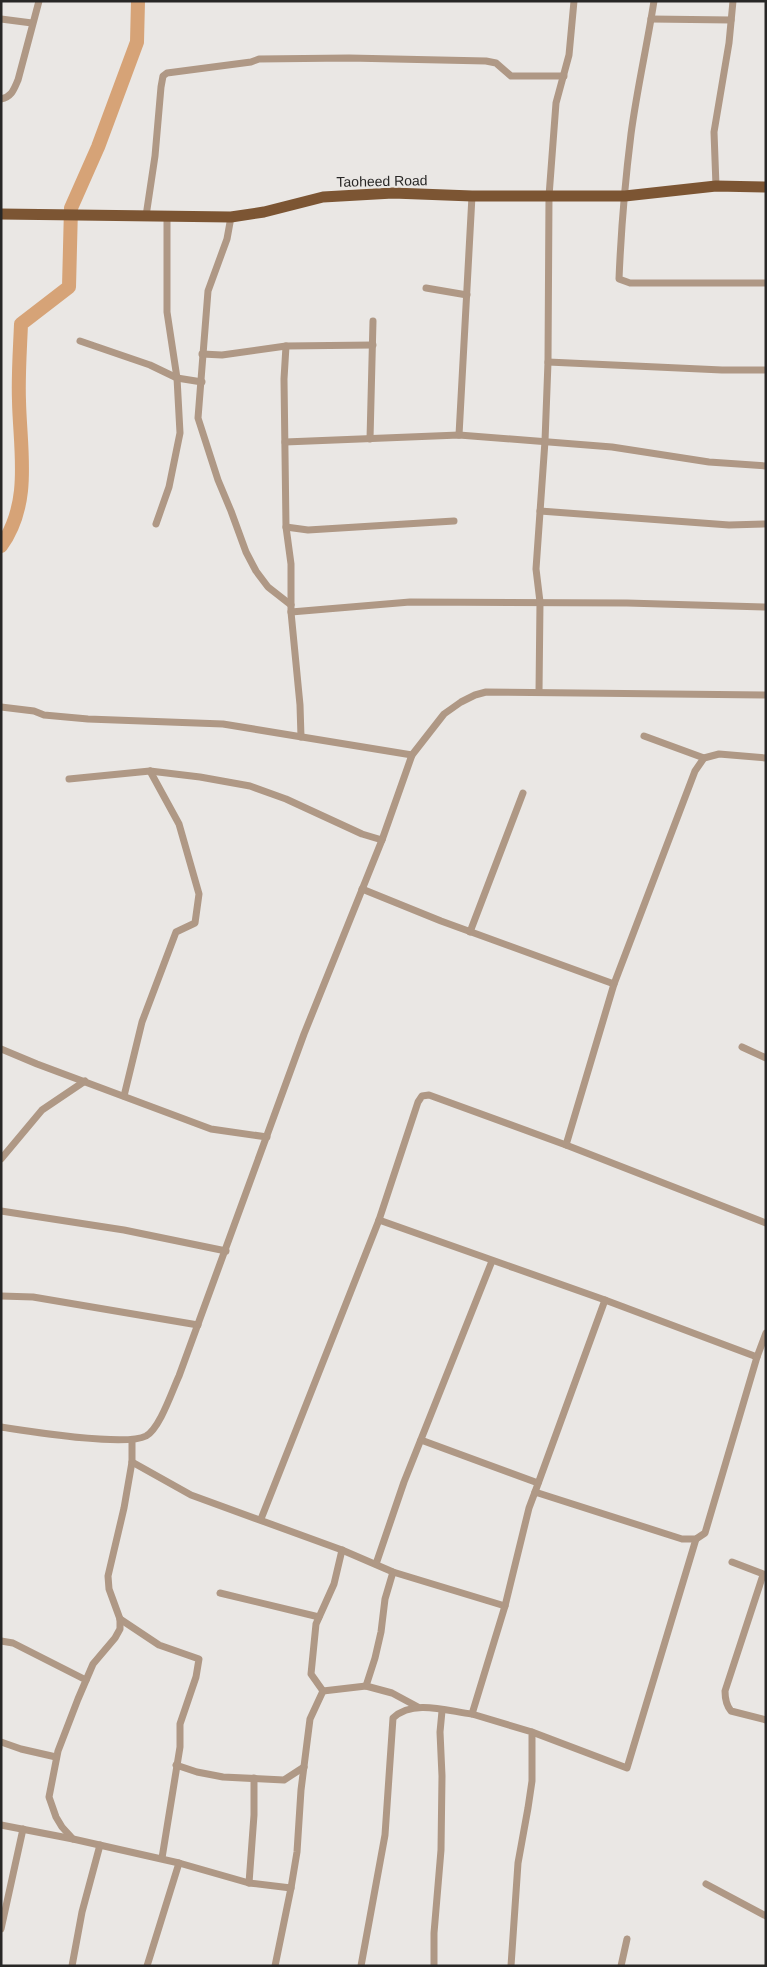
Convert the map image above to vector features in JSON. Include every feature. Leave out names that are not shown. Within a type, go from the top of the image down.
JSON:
[{"type":"main road","name":"Taoheed Road","points":[[1,214],[231,217],[264,212],[323,197],[393,193],[472,196],[625,196],[716,186],[766,187]]},
{"type":"street","points":[[1,98],[6,98],[12,93],[18,80],[39,1]]},
{"type":"street","points":[[539,692],[540,602],[536,569],[546,441],[549,196],[556,103],[568,54],[574,1]]},
{"type":"street","points":[[654,1],[631,134],[622,215],[619,279],[630,283],[766,283]]},
{"type":"street","points":[[716,186],[714,132],[733,1]]},
{"type":"street","points":[[1,19],[32,23]]},
{"type":"street","points":[[651,19],[731,20]]},
{"type":"street","points":[[146,216],[155,156],[161,87],[163,76],[167,73],[251,62],[259,59],[349,58],[486,61],[496,63],[511,76],[564,76]]},
{"type":"street","points":[[459,434],[472,196]]},
{"type":"street","points":[[156,524],[170,487],[180,433],[177,378],[167,312],[167,216]]},
{"type":"street","points":[[231,217],[227,239],[208,291],[198,418],[218,480],[246,552],[256,571],[268,587],[291,609],[410,602],[540,602],[766,607]]},
{"type":"street","points":[[426,288],[467,295]]},
{"type":"street","points":[[370,439],[373,321]]},
{"type":"street","points":[[80,340],[177,378],[202,382]]},
{"type":"street","points":[[202,354],[222,355],[286,346],[373,345]]},
{"type":"street","points":[[286,346],[284,379],[286,527],[291,564],[291,609],[300,705],[301,738]]},
{"type":"street","points":[[548,362],[722,370],[766,370]]},
{"type":"street","points":[[285,442],[459,434],[612,447],[709,462],[766,466]]},
{"type":"street","points":[[540,512],[729,525],[766,524]]},
{"type":"street","points":[[286,527],[308,530],[454,521]]},
{"type":"street","points":[[1,1427],[66,1436],[132,1440],[146,1436],[156,1425],[179,1376],[304,1034],[382,840],[412,755],[444,714],[461,702],[486,692],[766,696]]},
{"type":"street","points":[[1,707],[34,711],[44,715],[88,719],[223,724],[412,755]]},
{"type":"street","points":[[644,736],[704,758],[719,754],[766,758]]},
{"type":"street","points":[[566,1145],[614,984],[695,771],[704,758]]},
{"type":"street","points":[[69,779],[150,771],[250,786],[362,834],[382,840]]},
{"type":"street","points":[[124,1096],[142,1022],[176,932],[195,923],[199,894],[179,824],[150,771]]},
{"type":"street","points":[[470,932],[523,792]]},
{"type":"street","points":[[362,889],[470,932],[614,984]]},
{"type":"street","points":[[742,1047],[766,1058]]},
{"type":"street","points":[[1,1049],[212,1129],[267,1137]]},
{"type":"street","points":[[1,1159],[42,1110],[85,1081]]},
{"type":"street","points":[[261,1519],[379,1220],[418,1102],[422,1096],[429,1095],[566,1145],[766,1223]]},
{"type":"street","points":[[1,1211],[124,1230],[226,1251]]},
{"type":"street","points":[[379,1220],[605,1300],[756,1357]]},
{"type":"street","points":[[376,1564],[421,1440],[492,1260]]},
{"type":"street","points":[[1,1296],[33,1298],[198,1325]]},
{"type":"street","points":[[472,1714],[505,1606],[535,1492],[605,1300]]},
{"type":"street","points":[[535,1492],[682,1539],[696,1539],[705,1533],[756,1357],[763,1348],[766,1333]]},
{"type":"street","points":[[73,1839],[56,1817],[49,1798],[56,1757],[86,1680],[93,1664],[115,1638],[120,1629],[120,1619],[109,1588],[108,1576],[124,1508],[132,1462],[132,1440]]},
{"type":"street","points":[[421,1440],[538,1483]]},
{"type":"street","points":[[132,1462],[191,1495],[261,1519],[393,1572],[505,1606]]},
{"type":"street","points":[[361,1966],[385,1835],[393,1718],[405,1709],[418,1708],[472,1714],[532,1732],[627,1768],[696,1539]]},
{"type":"street","points":[[323,1692],[311,1674],[316,1624],[334,1584],[342,1550]]},
{"type":"street","points":[[732,1562],[766,1576],[762,1578],[725,1691],[725,1697],[731,1711],[766,1720]]},
{"type":"street","points":[[366,1686],[382,1632],[385,1598],[393,1572]]},
{"type":"street","points":[[220,1593],[319,1617]]},
{"type":"street","points":[[120,1619],[159,1645],[199,1658],[196,1677],[180,1724],[180,1747],[162,1858]]},
{"type":"street","points":[[1,1642],[13,1643],[86,1680]]},
{"type":"street","points":[[323,1692],[366,1686],[392,1693],[418,1708]]},
{"type":"street","points":[[275,1966],[292,1888],[310,1719],[323,1692]]},
{"type":"street","points":[[434,1966],[434,1933],[440,1850],[442,1710]]},
{"type":"street","points":[[511,1966],[518,1863],[532,1781],[532,1732]]},
{"type":"street","points":[[1,1742],[56,1757]]},
{"type":"street","points":[[176,1765],[197,1772],[223,1777],[284,1780],[304,1767]]},
{"type":"street","points":[[249,1883],[254,1815],[254,1778]]},
{"type":"street","points":[[1,1825],[162,1858],[249,1883],[292,1888]]},
{"type":"street","points":[[1,1930],[23,1829]]},
{"type":"street","points":[[72,1966],[82,1912],[100,1845]]},
{"type":"street","points":[[147,1966],[179,1863]]},
{"type":"street","points":[[706,1884],[766,1916]]},
{"type":"street","points":[[621,1966],[628,1939]]},
{"type":"waterway","points":[[1,546],[11,529],[21,494],[22,457],[19,401],[21,324],[69,287],[71,208],[98,147],[137,42],[138,1]]}]
